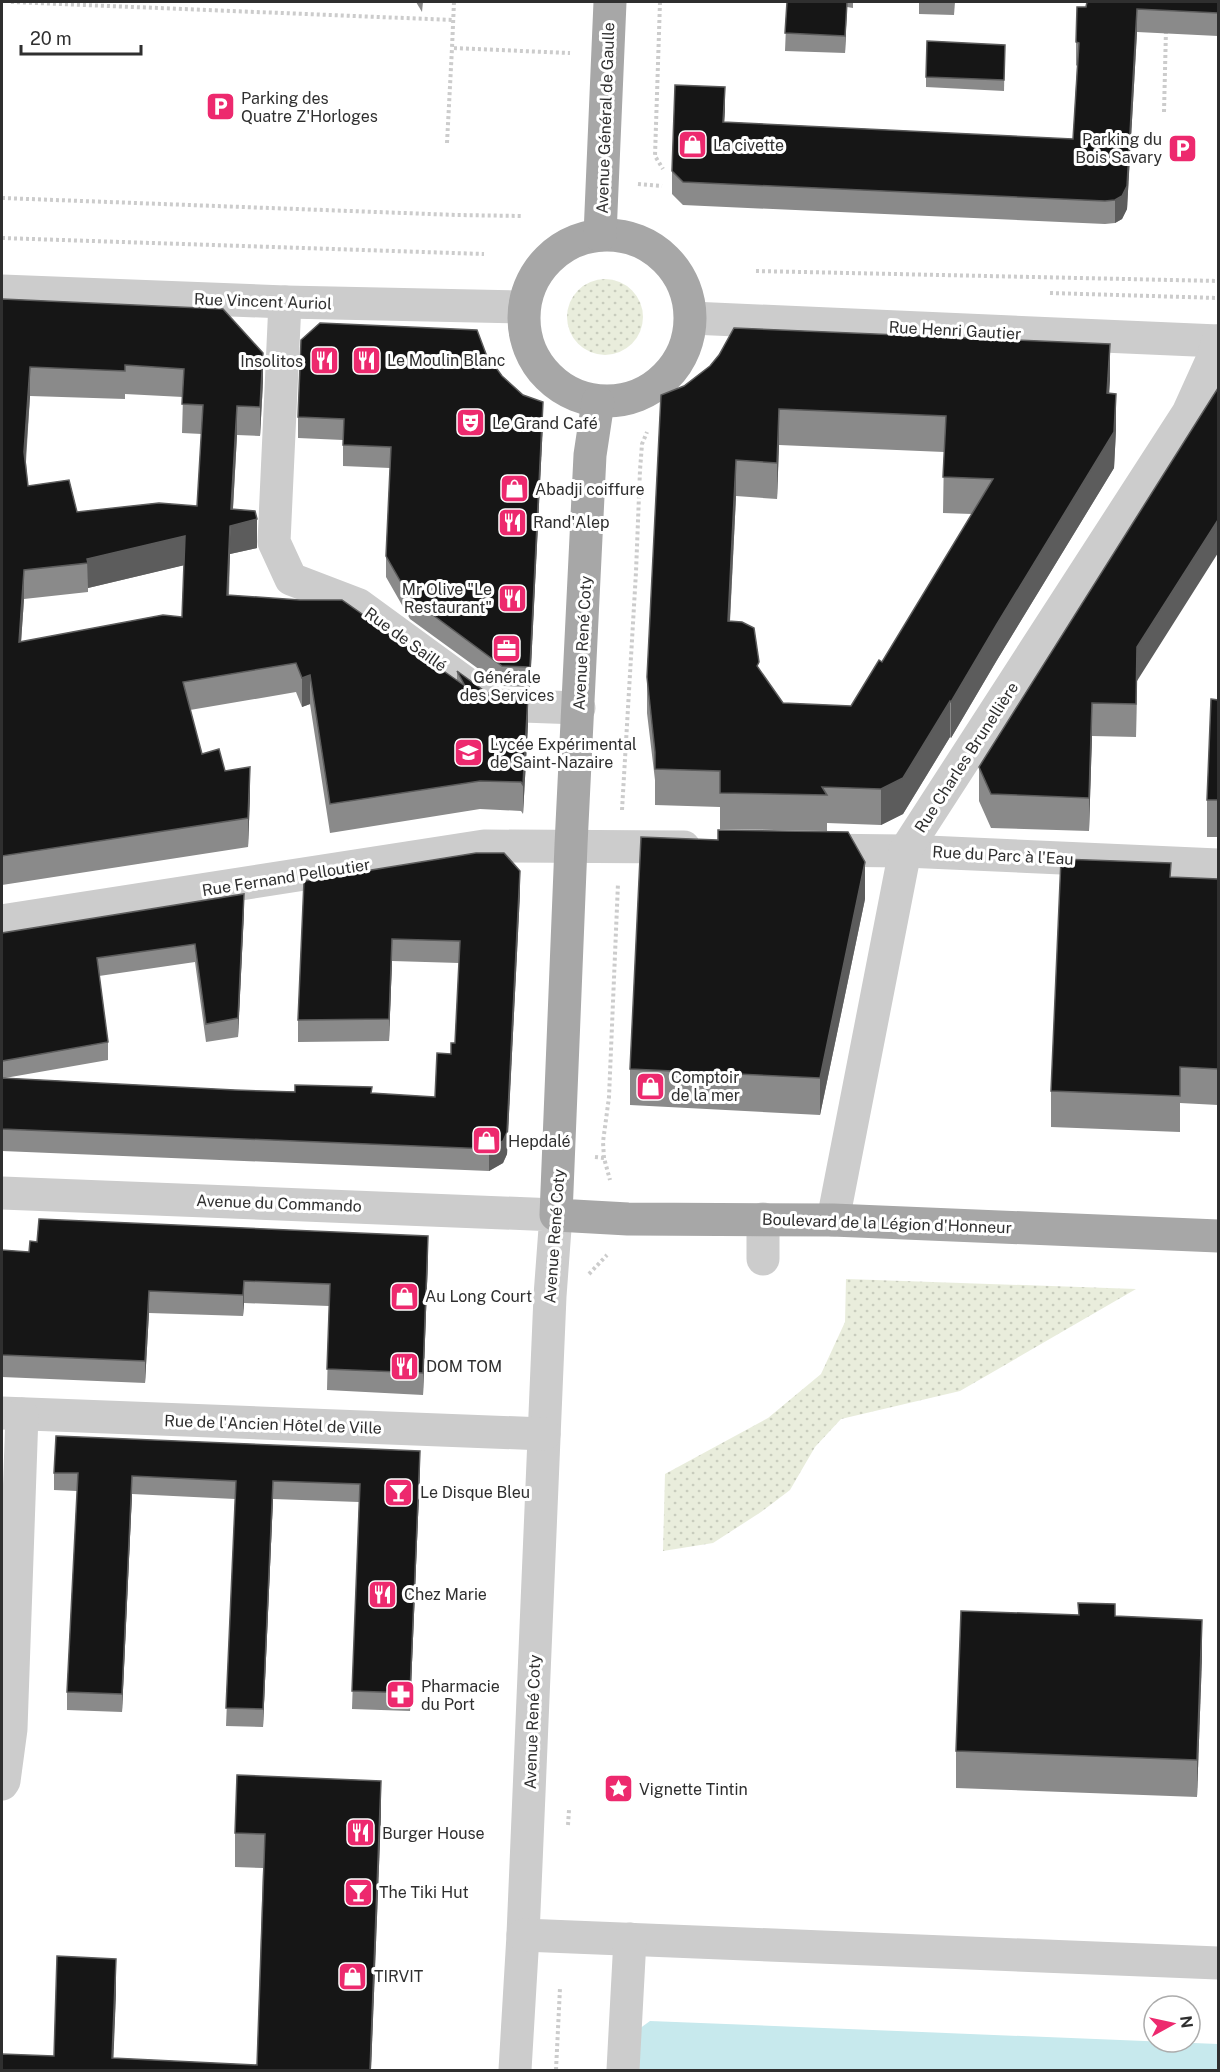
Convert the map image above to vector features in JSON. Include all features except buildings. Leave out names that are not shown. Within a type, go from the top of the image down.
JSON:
[{"type":"main road","name":"Avenue Général de Gaulle","points":[[600,235],[610,2]]},
{"type":"main road","points":[[600,235],[623,236],[645,243],[664,256],[678,274],[688,295],[691,318],[687,346],[673,371],[652,390],[626,400],[598,402],[572,395],[550,380],[534,359],[525,334],[524,307],[532,280],[549,257],[573,241],[600,235]]},
{"type":"main road","name":"Avenue René Coty","points":[[556,1215],[590,455],[598,402]]},
{"type":"main road","name":"Boulevard de la Légion d'Honneur","points":[[556,1215],[628,1219],[833,1220],[1218,1236]]},
{"type":"street","name":"Rue Vincent Auriol","points":[[2,291],[285,302],[524,307]]},
{"type":"street","name":"Rue de Saillé","points":[[285,302],[274,542],[291,579],[359,605],[496,705],[579,708]]},
{"type":"street","name":"Rue Henri Gautier","points":[[691,318],[1218,341]]},
{"type":"street","name":"Rue Charles Brunellière","points":[[833,1220],[905,851],[1188,412],[1212,360],[1218,341]]},
{"type":"street","points":[[571,845],[718,848]]},
{"type":"street","name":"Rue Fernand Pelloutier","points":[[2,921],[484,846],[571,845]]},
{"type":"street","name":"Rue du Parc à l'Eau","points":[[789,849],[905,851],[1218,865]]},
{"type":"street","name":"Avenue du Commando","points":[[2,1193],[556,1215]]},
{"type":"street","name":"Avenue René Coty","points":[[515,2070],[523,1935],[550,1296],[556,1215]]},
{"type":"street","points":[[763,1219],[763,1259]]},
{"type":"street","points":[[2,1784],[11,1729],[12,1414]]},
{"type":"street","name":"Rue de l'Ancien Hôtel de Ville","points":[[12,1414],[544,1434]]},
{"type":"street","points":[[523,1935],[1218,1963]]},
{"type":"street","points":[[623,2070],[630,1939]]},
{"type":"path","points":[[10,2],[453,20]]},
{"type":"path","points":[[447,143],[454,2]]},
{"type":"path","points":[[660,2],[655,156],[663,169]]},
{"type":"path","points":[[1164,112],[1166,23]]},
{"type":"path","points":[[452,48],[608,55]]},
{"type":"path","points":[[2,198],[522,216]]},
{"type":"path","points":[[2,238],[484,254]]},
{"type":"path","points":[[756,271],[1218,281]]},
{"type":"path","points":[[613,1190],[604,1158],[603,1142],[609,1097],[640,470],[642,444],[647,432]]},
{"type":"path","points":[[585,1157],[604,1158]]},
{"type":"path","points":[[586,1277],[610,1251]]},
{"type":"green space","points":[[605,279],[620,282],[632,290],[640,302],[643,317],[640,332],[632,344],[620,352],[605,355],[590,352],[578,344],[570,332],[567,317],[570,302],[578,290],[590,282]]},
{"type":"green space","points":[[846,1279],[1136,1289],[960,1391],[841,1419],[815,1447],[790,1490],[761,1512],[713,1543],[663,1551],[665,1474],[768,1418],[821,1374],[845,1322]]},
{"type":"water","points":[[650,2021],[1142,2041],[1142,2054],[1202,2054],[1202,2043],[1218,2044],[1218,2070],[638,2070],[639,2029]]},
{"type":"place","name":"Parking des Quatre Z'Horloges","points":[[220,107]]},
{"type":"place","name":"La civette","points":[[692,145]]},
{"type":"place","name":"Parking du Bois Savary","points":[[1183,148]]},
{"type":"place","name":"Le Moulin Blanc","points":[[366,360]]},
{"type":"place","name":"Insolitos","points":[[324,361]]},
{"type":"place","name":"Le Grand Café","points":[[471,423]]},
{"type":"place","name":"Abadji coiffure","points":[[514,489]]},
{"type":"place","name":"Rand'Alep","points":[[512,522]]},
{"type":"place","name":"Mr Olive \"Le Restaurant\"","points":[[513,598]]},
{"type":"place","name":"Générale des Services","points":[[507,649]]},
{"type":"place","name":"Lycée Expérimental de Saint-Nazaire","points":[[469,753]]},
{"type":"place","name":"Comptoir de la mer","points":[[650,1086]]},
{"type":"place","name":"Hepdalé","points":[[487,1141]]},
{"type":"place","name":"Au Long Court","points":[[404,1296]]},
{"type":"place","name":"DOM TOM","points":[[405,1366]]},
{"type":"place","name":"Le Disque Bleu","points":[[399,1492]]},
{"type":"place","name":"Chez Marie","points":[[383,1594]]},
{"type":"place","name":"Pharmacie du Port","points":[[400,1695]]},
{"type":"place","name":"Vignette Tintin","points":[[618,1789]]},
{"type":"place","name":"Burger House","points":[[361,1833]]},
{"type":"place","name":"The Tiki Hut","points":[[358,1892]]},
{"type":"place","name":"TIRVIT","points":[[353,1976]]}]
